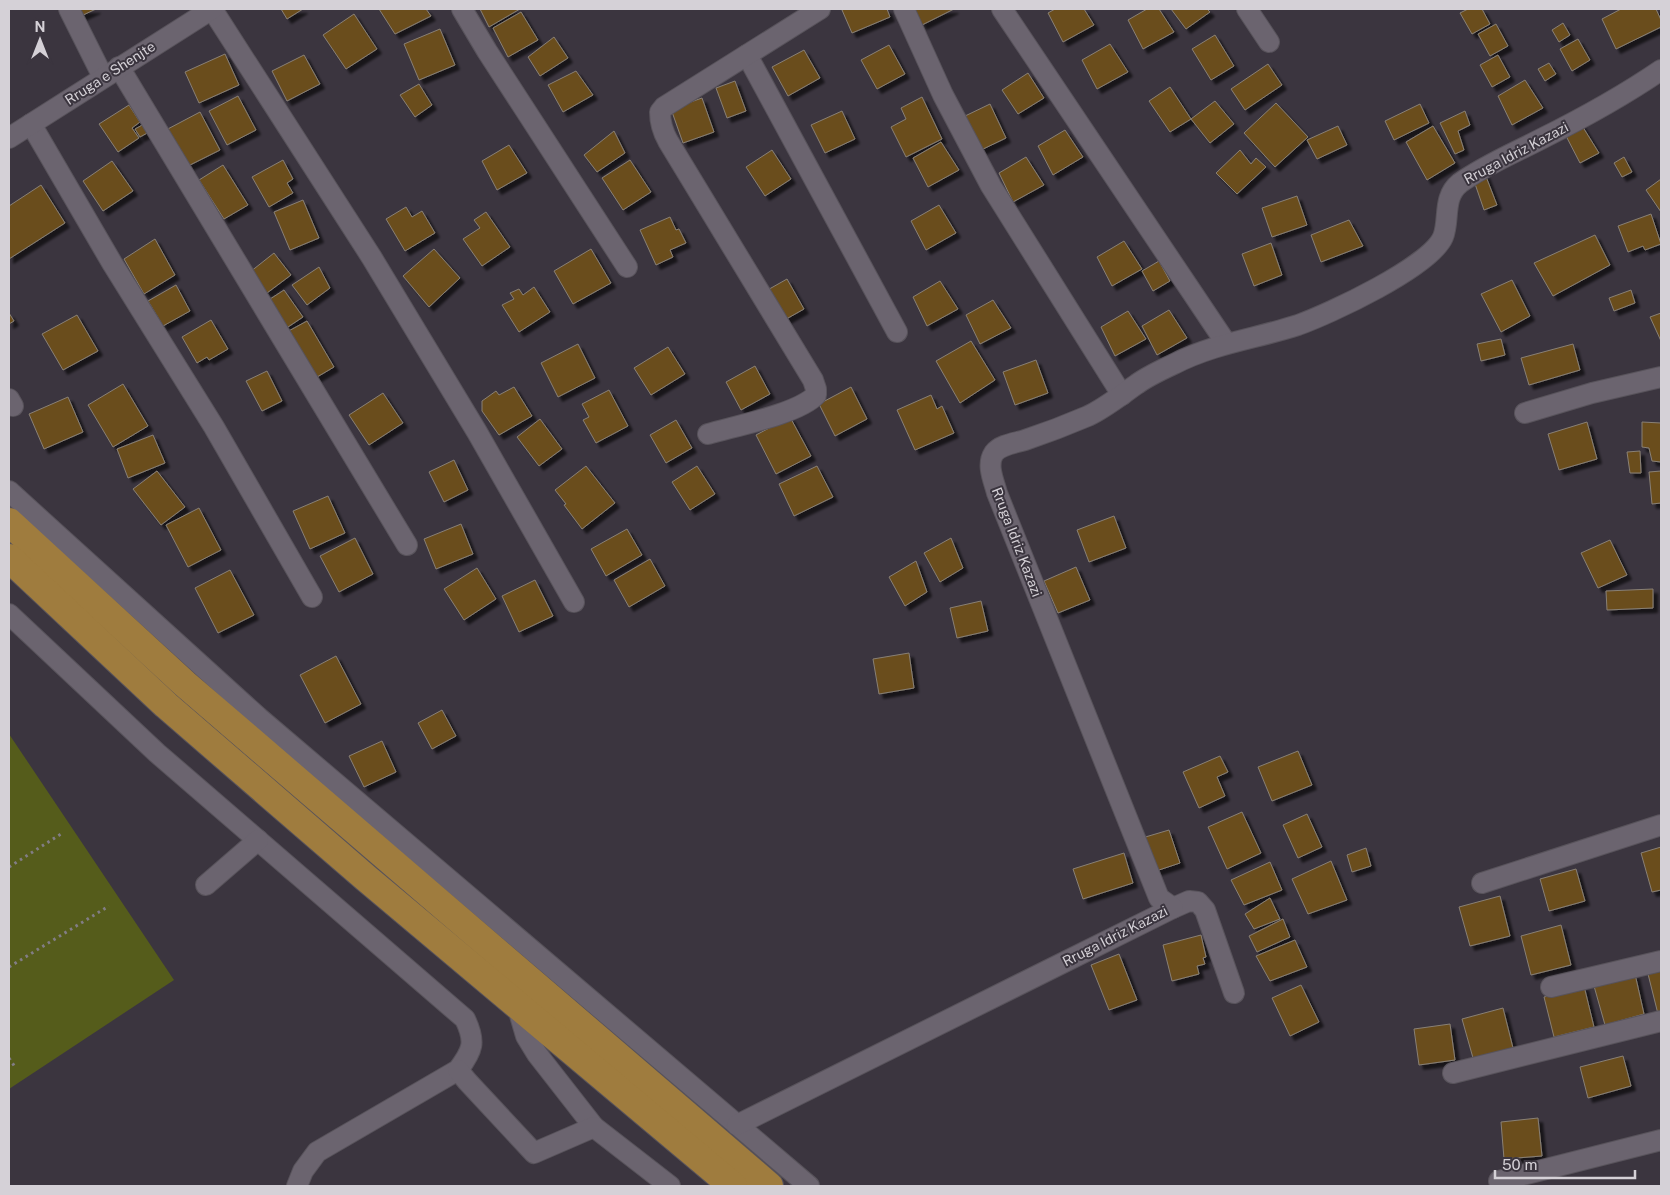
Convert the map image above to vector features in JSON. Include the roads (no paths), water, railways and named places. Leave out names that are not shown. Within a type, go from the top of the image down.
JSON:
[{"type":"highway","points":[[9,522],[185,684],[769,1186]]},
{"type":"highway","points":[[9,558],[174,712],[366,878],[733,1186]]},
{"type":"street","points":[[69,9],[111,72],[407,545]]},
{"type":"street","points":[[212,9],[372,258],[476,432],[574,602]]},
{"type":"street","name":"Rruga e Shenjte","points":[[9,138],[212,9]]},
{"type":"street","points":[[462,9],[627,268]]},
{"type":"street","points":[[708,434],[790,410],[810,402],[816,395],[813,380],[663,132],[660,112],[664,107],[820,9]]},
{"type":"street","points":[[904,9],[943,95],[991,186],[1122,395]]},
{"type":"street","points":[[1002,9],[1226,343]]},
{"type":"street","points":[[1247,9],[1269,42]]},
{"type":"street","points":[[747,55],[897,332]]},
{"type":"street","name":"Rruga Idriz Kazazi","points":[[737,1125],[1173,908],[1159,898],[1001,502],[990,467],[994,453],[1005,445],[1025,440],[1090,415],[1174,363],[1226,343],[1296,326],[1331,312],[1373,291],[1423,260],[1437,246],[1444,236],[1452,192],[1458,185],[1475,173],[1571,124],[1661,70]]},
{"type":"street","points":[[30,124],[112,263],[214,427],[312,597]]},
{"type":"street","points":[[1525,413],[1592,393],[1661,376]]},
{"type":"street","points":[[9,491],[258,717],[809,1186]]},
{"type":"street","points":[[9,614],[157,753],[465,1019],[471,1031],[473,1043],[469,1055],[458,1070],[317,1152],[303,1171],[297,1186]]},
{"type":"street","points":[[1482,883],[1661,825]]},
{"type":"street","points":[[206,884],[258,840]]},
{"type":"street","points":[[1173,908],[1189,901],[1198,902],[1205,910],[1234,993]]},
{"type":"street","points":[[1551,987],[1661,961]]},
{"type":"street","points":[[517,1005],[521,1021],[536,1054],[594,1127],[670,1186]]},
{"type":"street","points":[[1452,1073],[1661,1021]]},
{"type":"street","points":[[458,1070],[534,1153],[594,1127]]},
{"type":"street","points":[[1499,1181],[1661,1140]]}]
